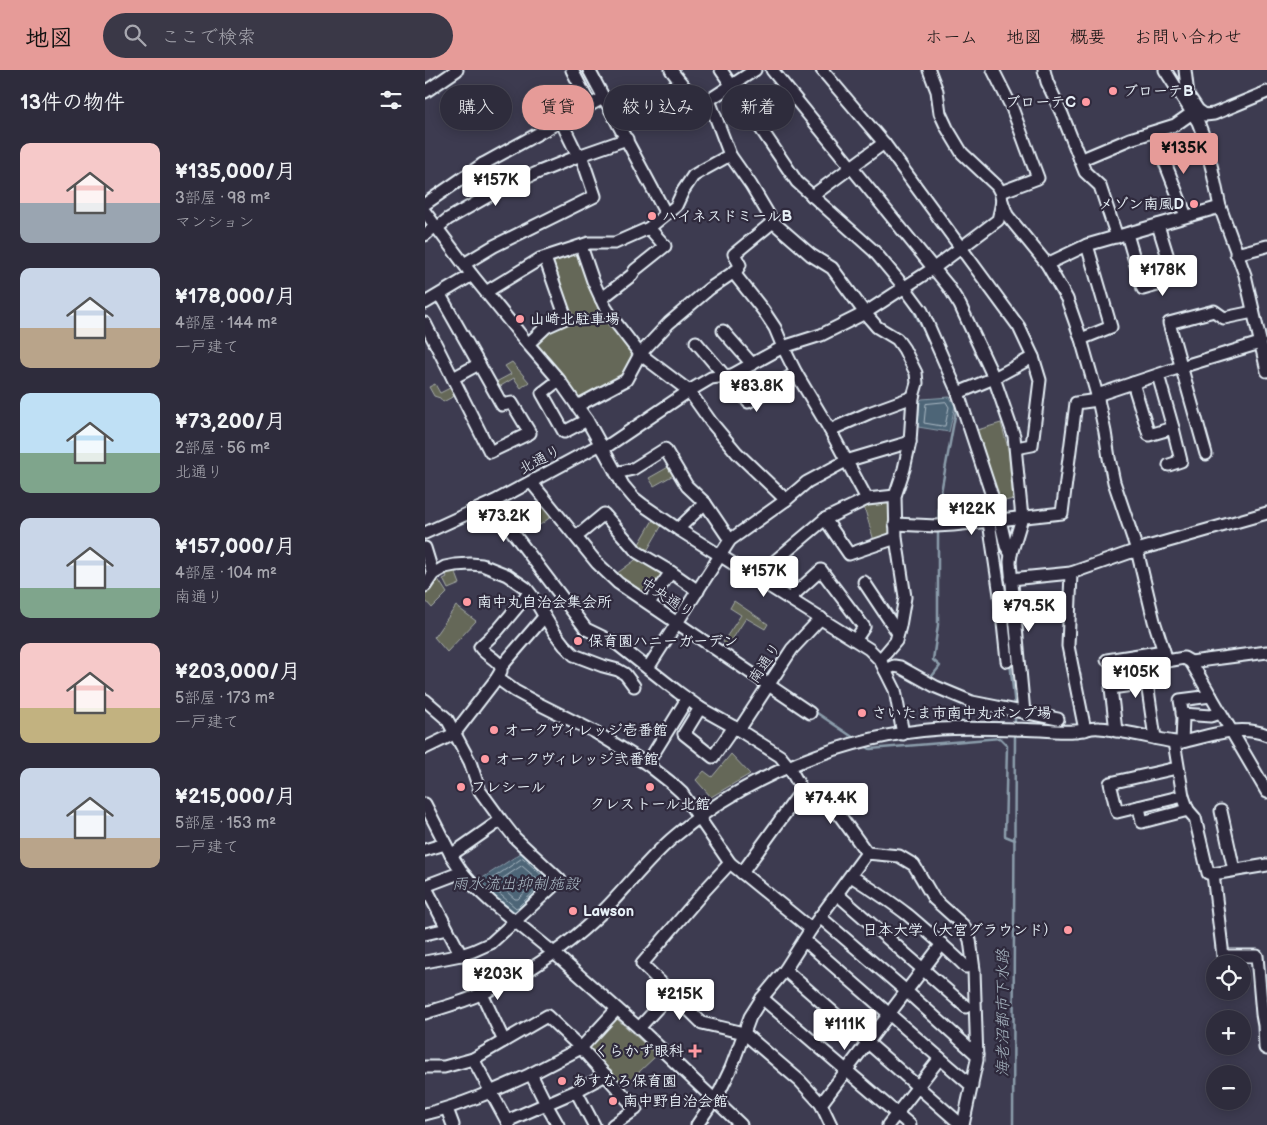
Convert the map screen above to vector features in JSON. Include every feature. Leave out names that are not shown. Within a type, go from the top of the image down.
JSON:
[{"type":"street","points":[[425,92],[457,70]]},
{"type":"street","points":[[572,70],[580,85]]},
{"type":"street","points":[[589,70],[603,98],[594,102]]},
{"type":"street","points":[[671,70],[681,83],[677,85]]},
{"type":"street","points":[[721,70],[730,85]]},
{"type":"street","points":[[732,85],[755,70]]},
{"type":"street","points":[[772,70],[949,286],[994,378],[1014,436],[1022,518],[1010,562],[1012,660]]},
{"type":"street","points":[[822,70],[884,143],[1019,327],[1033,357],[1039,380],[1032,445],[1015,448]]},
{"type":"street","points":[[929,70],[937,91],[941,113],[947,128],[962,153],[997,186],[1007,214],[1047,264],[1067,299],[1081,339],[1097,397],[1114,482],[1137,550],[1154,621],[1167,661],[1183,658],[1191,662],[1267,792]]},
{"type":"street","points":[[993,70],[1012,108],[1039,178],[1002,197]]},
{"type":"street","points":[[1044,70],[1047,82],[1085,172],[1100,186],[1143,289],[1175,280],[1157,225]]},
{"type":"street","points":[[1185,70],[1188,94],[1199,110],[1205,115],[1214,114],[1267,92]]},
{"type":"street","points":[[1170,71],[1198,122],[1203,135],[1220,207],[1245,275],[1253,312],[1262,326],[1260,343],[1267,371]]},
{"type":"street","points":[[712,108],[730,155],[773,222],[811,255],[832,268],[877,327],[897,339],[916,373],[917,382],[913,397],[910,442],[895,496],[896,538],[905,596],[896,641],[883,665]]},
{"type":"street","points":[[1080,160],[1175,125],[1192,113]]},
{"type":"street","points":[[425,204],[483,164],[545,130]]},
{"type":"street","points":[[464,264],[495,246],[595,196],[580,156],[566,130]]},
{"type":"street","points":[[622,130],[667,214]]},
{"type":"street","points":[[761,130],[797,182],[874,251],[922,311],[958,393],[994,521],[1011,554]]},
{"type":"street","points":[[425,235],[448,219],[497,192],[539,172],[627,139]]},
{"type":"street","points":[[812,196],[884,143]]},
{"type":"street","points":[[1186,216],[1165,160],[1206,146]]},
{"type":"street","points":[[486,292],[545,258],[589,244],[615,243],[649,228],[676,206],[693,176],[730,155]]},
{"type":"street","points":[[483,164],[497,192]]},
{"type":"street","name":"北通り","points":[[425,533],[493,502],[533,480],[602,447],[711,378],[728,375],[783,347],[821,335],[865,313],[934,268],[999,220],[1002,197]]},
{"type":"street","points":[[1047,264],[1087,245],[1220,207]]},
{"type":"street","points":[[425,212],[472,275],[559,380],[587,420],[623,485],[643,505],[869,648],[883,665],[895,690],[903,734]]},
{"type":"street","points":[[577,406],[625,380],[640,354],[669,323],[709,289],[737,270],[740,265],[734,254],[773,222]]},
{"type":"street","points":[[601,299],[665,246],[649,228]]},
{"type":"street","points":[[1081,339],[1111,327],[1087,245]]},
{"type":"street","points":[[581,246],[601,299],[613,319],[640,354],[689,391],[711,422],[737,453],[786,500]]},
{"type":"street","points":[[1237,254],[1267,246]]},
{"type":"street","points":[[528,344],[546,327],[566,318],[545,258]]},
{"type":"street","points":[[733,272],[775,328],[796,373],[830,430],[867,499]]},
{"type":"street","points":[[425,303],[472,275]]},
{"type":"street","points":[[425,323],[490,452],[530,433],[512,402],[502,405],[440,294]]},
{"type":"street","points":[[1206,454],[1169,323],[1214,310],[1224,318],[1253,312]]},
{"type":"street","points":[[723,331],[752,364]]},
{"type":"street","points":[[696,342],[728,375],[749,402],[796,373]]},
{"type":"street","points":[[895,524],[936,526],[1062,513],[1076,403],[1181,367],[1260,343]]},
{"type":"street","points":[[958,393],[994,378],[1033,357]]},
{"type":"street","points":[[453,378],[479,364]]},
{"type":"street","points":[[1158,375],[1181,461],[1169,465]]},
{"type":"street","points":[[559,380],[542,393],[564,432],[587,420]]},
{"type":"street","points":[[1133,383],[1149,435],[1173,428]]},
{"type":"street","points":[[830,430],[913,397]]},
{"type":"street","points":[[648,668],[730,540],[786,500],[807,482],[846,461],[910,442]]},
{"type":"street","points":[[616,473],[633,469],[665,449],[687,486],[705,503],[730,540]]},
{"type":"street","name":"中央通り","points":[[533,480],[614,573],[679,621]]},
{"type":"street","name":"中央通り","points":[[533,480],[608,575],[812,710]]},
{"type":"street","points":[[756,577],[825,519],[867,499],[895,496]]},
{"type":"street","points":[[493,502],[511,530],[586,629],[617,644],[700,708],[781,755],[802,790],[825,802],[838,813],[867,853],[899,856],[914,865],[934,899],[964,926],[971,940],[974,970],[977,1060],[972,1086],[960,1123],[785,970]]},
{"type":"street","points":[[679,528],[705,503]]},
{"type":"street","points":[[1011,579],[1071,573],[1137,550],[1267,513]]},
{"type":"street","points":[[581,533],[604,514],[637,552],[699,590]]},
{"type":"street","points":[[825,519],[849,554],[896,538]]},
{"type":"street","points":[[994,521],[1000,595],[1024,712]]},
{"type":"street","points":[[425,548],[427,560],[433,574]]},
{"type":"street","points":[[425,586],[433,574],[445,567],[455,565],[482,564],[507,574],[526,588],[544,617],[574,655],[618,670],[625,674],[634,686]]},
{"type":"street","points":[[789,598],[821,570],[864,627],[856,639]]},
{"type":"street","points":[[651,600],[671,572]]},
{"type":"street","points":[[1071,573],[1068,646],[1085,730]]},
{"type":"street","points":[[864,582],[898,633]]},
{"type":"street","points":[[529,593],[498,630],[480,647],[481,650],[499,664],[499,673],[515,691],[595,732],[647,764],[682,793],[730,863],[811,929]]},
{"type":"street","points":[[425,748],[454,734],[499,673],[544,617]]},
{"type":"street","name":"南通り","points":[[700,708],[684,734],[713,757],[737,729],[792,649],[821,618]]},
{"type":"street","points":[[1107,660],[1164,651]]},
{"type":"street","points":[[1191,662],[1267,652]]},
{"type":"street","points":[[883,665],[900,667],[936,688],[972,702],[1058,719]]},
{"type":"street","points":[[1116,731],[1111,688],[1147,683],[1155,738]]},
{"type":"street","points":[[1211,696],[1180,700],[1182,714],[1177,768],[1188,810],[1195,818],[1208,873],[1213,874],[1267,865]]},
{"type":"street","points":[[647,764],[687,699]]},
{"type":"street","points":[[425,700],[447,719],[470,762],[480,791],[501,820],[515,838],[560,880],[491,943],[461,955],[425,962]]},
{"type":"street","points":[[1182,714],[1211,716],[1220,713]]},
{"type":"street","points":[[425,1013],[482,994],[523,973],[554,953],[597,917],[653,856],[699,817],[728,797],[789,767],[833,750],[875,739],[939,729],[975,728],[1075,731],[1099,728],[1178,742],[1231,731],[1257,731],[1267,735]]},
{"type":"street","points":[[1177,768],[1110,783],[1117,812],[1183,796]]},
{"type":"street","points":[[742,873],[802,790]]},
{"type":"street","points":[[425,804],[451,855],[475,887],[639,1028],[741,1125]]},
{"type":"street","points":[[1139,806],[1142,822],[1188,810]]},
{"type":"street","points":[[1221,811],[1234,870]]},
{"type":"street","points":[[451,855],[501,820]]},
{"type":"street","points":[[425,850],[445,844]]},
{"type":"street","points":[[697,1125],[720,1091],[731,1068],[750,1017],[867,853]]},
{"type":"street","points":[[730,863],[642,964],[702,1023],[744,1033],[800,1081],[821,1104],[831,1125]]},
{"type":"street","points":[[461,955],[447,929],[430,905],[425,886],[462,872]]},
{"type":"street","points":[[1213,874],[1223,956],[1262,956],[1265,1048],[1267,1049]]},
{"type":"street","points":[[851,876],[908,915],[967,967]]},
{"type":"street","points":[[837,894],[966,1007]]},
{"type":"street","points":[[820,917],[977,1055]]},
{"type":"street","points":[[425,934],[447,929]]},
{"type":"street","points":[[804,940],[972,1086]]},
{"type":"street","points":[[821,1104],[942,944]]},
{"type":"street","points":[[639,1028],[671,993]]},
{"type":"street","points":[[482,994],[504,1041]]},
{"type":"street","points":[[763,998],[910,1125]]},
{"type":"street","points":[[425,1114],[447,1109],[491,1092],[581,1048],[617,1009]]},
{"type":"street","points":[[425,1067],[444,1066],[473,1059],[547,1016],[581,1048],[636,1109],[613,1125]]},
{"type":"street","points":[[888,1125],[940,1058]]},
{"type":"street","points":[[473,1059],[508,1123],[606,1075]]},
{"type":"street","points":[[531,1074],[558,1125]]},
{"type":"street","points":[[576,1091],[594,1125]]},
{"type":"street","points":[[447,1109],[453,1125]]},
{"type":"green space","points":[[579,251],[638,353],[624,377],[578,399],[533,343],[547,329],[568,319],[547,261]]},
{"type":"green space","points":[[512,362],[529,382],[521,388],[514,378],[499,387],[496,382],[511,374],[505,366]]},
{"type":"green space","points":[[435,384],[440,393],[454,386],[458,394],[443,402],[440,398],[434,396],[429,387]]},
{"type":"green space","points":[[1001,423],[1008,448],[1013,499],[997,503],[974,431]]},
{"type":"green space","points":[[672,465],[677,473],[654,486],[649,478]]},
{"type":"green space","points":[[890,501],[893,533],[874,541],[863,503]]},
{"type":"green space","points":[[546,507],[552,516],[540,525],[532,515]]},
{"type":"green space","points":[[653,520],[662,525],[644,556],[635,551]]},
{"type":"green space","points":[[638,558],[664,574],[649,595],[616,574]]},
{"type":"green space","points":[[454,568],[460,584],[448,589],[443,579],[447,577],[444,571]]},
{"type":"green space","points":[[436,576],[447,593],[432,608],[425,600],[425,590]]},
{"type":"green space","points":[[734,601],[768,624],[765,629],[746,618],[728,646],[723,642],[741,615],[730,608]]},
{"type":"green space","points":[[456,606],[476,621],[447,652],[434,637]]},
{"type":"green space","points":[[731,754],[750,774],[711,797],[696,780],[704,771],[712,777]]},
{"type":"green space","points":[[613,1019],[617,1019],[657,1055],[625,1088],[587,1050]]},
{"type":"water","points":[[950,397],[955,406],[949,432],[918,427],[920,401],[922,399]]},
{"type":"water","name":"雨水流出抑制施設","points":[[524,851],[554,880],[516,916],[478,881]]},
{"type":"waterway","points":[[755,130],[758,134]]},
{"type":"waterway","points":[[910,304],[928,339]]},
{"type":"waterway","points":[[938,523],[939,503],[957,405]]},
{"type":"waterway","points":[[972,454],[976,465]]},
{"type":"waterway","points":[[929,680],[940,666],[933,660],[938,625],[938,528]]},
{"type":"waterway","points":[[1010,662],[1015,706]]},
{"type":"waterway","points":[[814,711],[857,740]]},
{"type":"waterway","points":[[1015,714],[1015,726]]},
{"type":"waterway","name":"海老沼都市下水路","points":[[1013,1125],[1015,732]]},
{"type":"waterway","points":[[863,745],[870,749],[1000,738],[1007,745],[1005,836],[1015,840]]},
{"type":"place","name":"ブローテB","points":[[1113,91]]},
{"type":"place","name":"ブローテC","points":[[1086,102]]},
{"type":"place","name":"メゾン南風D","points":[[1194,204]]},
{"type":"place","name":"ハイネスドミールB","points":[[652,216]]},
{"type":"place","name":"山崎北駐車場","points":[[520,319]]},
{"type":"place","name":"南中丸自治会集会所","points":[[467,602]]},
{"type":"place","name":"保育園ハニーガーデン","points":[[578,641]]},
{"type":"place","name":"さいたま市南中丸ポンプ場","points":[[862,713]]},
{"type":"place","name":"オークヴィレッジ壱番館","points":[[494,730]]},
{"type":"place","name":"オークヴィレッジ弐番館","points":[[485,759]]},
{"type":"place","name":"フレシール","points":[[461,787]]},
{"type":"place","name":"クレストール北館","points":[[650,787]]},
{"type":"place","name":"Lawson","points":[[573,911]]},
{"type":"place","name":"日本大学（大宮グラウンド）","points":[[1068,930]]},
{"type":"place","name":"くらかず眼科","points":[[695,1051]]},
{"type":"place","name":"あすなろ保育園","points":[[562,1081]]},
{"type":"place","name":"南中野自治会館","points":[[613,1101]]}]
